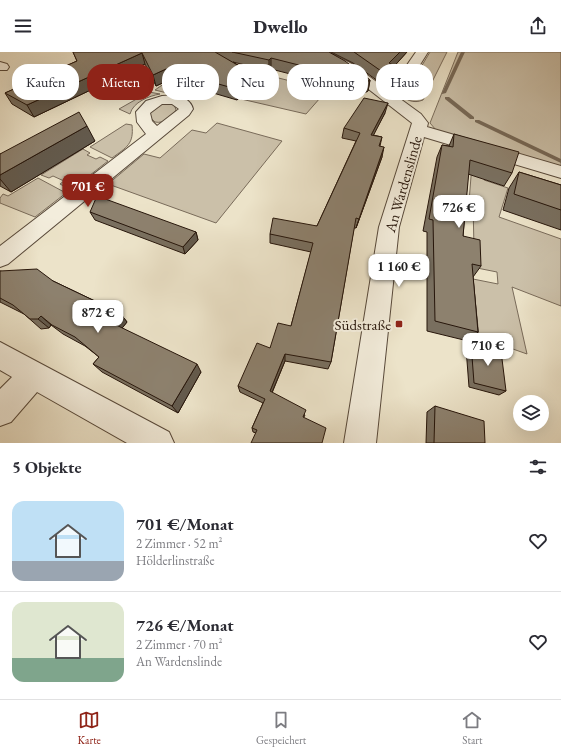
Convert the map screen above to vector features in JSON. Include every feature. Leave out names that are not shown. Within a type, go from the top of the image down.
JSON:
[{"type":"street","points":[[319,52],[340,56],[376,86]]},
{"type":"street","points":[[414,64],[422,52]]},
{"type":"street","points":[[392,100],[418,123],[561,172]]},
{"type":"street","name":"An Wardenslinde","points":[[360,443],[389,227],[418,123]]},
{"type":"street","points":[[0,258],[156,134]]},
{"type":"street","points":[[0,356],[158,443]]},
{"type":"street","points":[[0,412],[33,375]]},
{"type":"shaded area","points":[[430,52],[447,52],[433,80],[433,64],[423,64]]},
{"type":"shaded area","points":[[458,52],[561,52],[561,168],[436,130],[430,123]]},
{"type":"shaded area","points":[[279,78],[287,80],[287,100],[318,100],[306,114],[245,100],[279,100]]},
{"type":"shaded area","points":[[162,85],[162,92],[155,90]]},
{"type":"shaded area","points":[[135,100],[143,100],[134,106],[130,114],[119,109]]},
{"type":"shaded area","points":[[410,100],[423,100],[416,102]]},
{"type":"shaded area","points":[[160,104],[174,104],[176,110],[167,119],[161,122],[155,122],[149,116],[151,109]]},
{"type":"shaded area","points":[[217,123],[282,141],[216,223],[108,184],[144,154],[160,158],[192,130],[206,133]]},
{"type":"shaded area","points":[[126,124],[132,125],[131,141],[125,148],[112,158],[90,147]]},
{"type":"shaded area","points":[[83,149],[90,153],[87,155],[96,159],[100,157],[108,161],[71,190],[60,184],[64,181],[53,176],[49,178],[41,175]]},
{"type":"shaded area","points":[[473,151],[493,157],[484,180],[508,188],[499,217],[561,239],[561,306],[512,287],[527,354],[479,337],[473,279],[498,284],[497,272],[477,268],[474,249],[473,203],[469,202]]},
{"type":"shaded area","points":[[38,178],[66,193],[35,217],[0,203],[0,198],[3,194],[8,196]]},
{"type":"building","points":[[73,52],[215,52],[236,64],[227,64],[227,86],[219,84],[219,64],[162,64],[162,71],[154,75],[154,64],[148,64],[142,53],[118,64],[87,64],[87,78],[79,81],[79,64],[70,64],[77,61]]},
{"type":"building","points":[[232,52],[329,52],[349,64],[295,64],[271,58],[269,60]]},
{"type":"building","points":[[354,52],[400,52],[389,63],[391,64],[376,64],[376,67]]},
{"type":"building","points":[[12,90],[12,97],[5,93]]},
{"type":"building","points":[[368,99],[388,103],[371,135],[382,137],[379,146],[384,147],[359,219],[356,218],[331,362],[285,354],[270,391],[306,410],[303,417],[326,428],[322,443],[251,443],[257,430],[252,428],[265,399],[238,386],[257,343],[270,348],[278,323],[291,326],[313,243],[270,234],[273,218],[317,226],[360,133],[344,128],[363,100]]},
{"type":"building","points":[[18,100],[38,100],[27,105]]},
{"type":"building","points":[[79,112],[87,126],[0,175],[0,154]]},
{"type":"building","points":[[454,134],[519,152],[512,173],[470,160],[463,236],[480,240],[481,266],[472,264],[478,332],[435,321],[433,220],[429,219],[442,145],[453,147]]},
{"type":"building","points":[[519,172],[561,185],[561,210],[514,194]]},
{"type":"building","points":[[97,196],[196,232],[183,247],[90,212]]},
{"type":"building","points":[[37,269],[53,281],[120,313],[112,323],[197,364],[172,406],[93,364],[99,357],[75,337],[52,325],[41,316],[38,319],[30,319],[13,305],[0,298],[0,271]]},
{"type":"building","points":[[471,343],[501,351],[506,391],[474,383]]},
{"type":"building","points":[[435,406],[484,421],[485,443],[434,443]]},
{"type":"waterway","points":[[444,93],[463,52]]},
{"type":"waterway","points":[[447,98],[472,118]]},
{"type":"waterway","points":[[477,121],[561,161]]},
{"type":"place","name":"Südstraße","points":[[399,324]]}]
